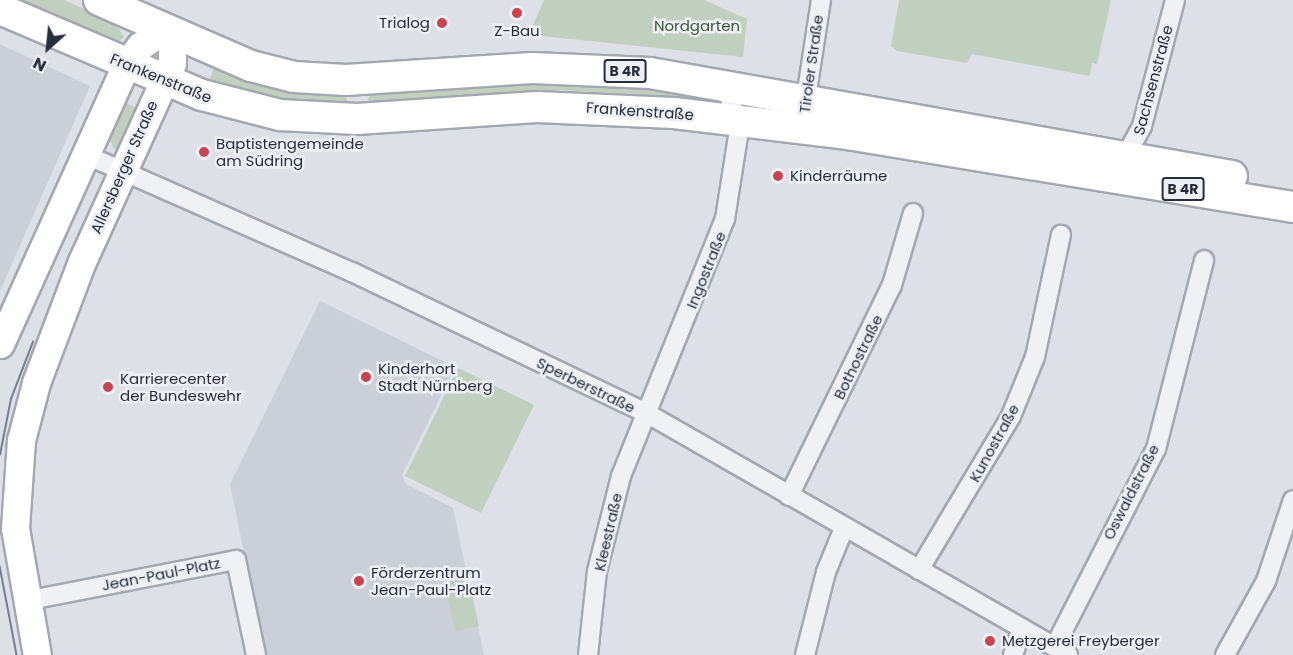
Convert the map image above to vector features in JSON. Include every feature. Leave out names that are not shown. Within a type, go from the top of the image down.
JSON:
[{"type":"main road","name":"Frankenstraße","points":[[99,0],[266,71],[312,79],[363,79],[554,68],[650,73],[726,84],[804,113],[1293,207]]},
{"type":"main road","name":"Frankenstraße","points":[[0,9],[164,81],[258,111],[308,118],[370,118],[561,107],[739,119],[804,113],[1125,157],[1293,187]]},
{"type":"main road","points":[[0,344],[126,65],[140,46],[165,29]]},
{"type":"main road","name":"Allersberger Straße","points":[[36,655],[15,528],[19,451],[36,382],[68,299],[174,54],[165,29]]},
{"type":"main road","points":[[363,79],[356,105],[370,118]]},
{"type":"main road","points":[[28,280],[68,299]]},
{"type":"street","name":"Tiroler Straße","points":[[804,113],[821,0]]},
{"type":"street","name":"Sachsenstraße","points":[[1125,157],[1142,126],[1174,0]]},
{"type":"street","points":[[726,84],[739,119]]},
{"type":"street","name":"Ingostraße","points":[[648,414],[718,242],[734,175],[739,119]]},
{"type":"street","name":"Sperberstraße","points":[[84,154],[352,272],[648,414],[1062,651]]},
{"type":"street","name":"Bothostraße","points":[[789,496],[892,285],[913,213]]},
{"type":"street","name":"Kunostraße","points":[[919,570],[1011,416],[1035,357],[1061,236]]},
{"type":"street","name":"Oswaldstraße","points":[[1062,651],[1156,449],[1204,260]]},
{"type":"street","name":"Kleestraße","points":[[588,655],[597,571],[621,476],[648,414]]},
{"type":"street","points":[[1225,655],[1266,580],[1293,500]]},
{"type":"street","points":[[805,655],[826,572],[844,528]]},
{"type":"street","name":"Jean-Paul-Platz","points":[[26,601],[236,560],[256,655]]},
{"type":"street","points":[[1013,655],[1022,629]]},
{"type":"shaded area","points":[[0,44],[90,86],[0,291]]},
{"type":"shaded area","name":"Förderzentrum Jean-Paul-Platz","points":[[320,301],[455,367],[402,475],[406,484],[453,508],[484,655],[265,655],[230,484]]},
{"type":"green space","points":[[19,0],[64,0],[115,23],[124,37],[116,43]]},
{"type":"green space","name":"Nordgarten","points":[[544,0],[704,0],[747,19],[743,57],[542,36],[530,32]]},
{"type":"green space","points":[[899,0],[1111,0],[1097,64],[1092,63],[1090,76],[972,54],[967,63],[897,51],[891,46]]},
{"type":"green space","points":[[214,68],[272,89],[346,96],[348,107],[329,110],[207,85]]},
{"type":"green space","points":[[626,79],[704,98],[559,90],[368,106],[367,102],[370,95],[416,87]]},
{"type":"green space","points":[[126,103],[141,110],[118,150],[114,149],[110,140]]},
{"type":"green space","points":[[458,368],[534,405],[481,513],[405,476]]},
{"type":"green space","points":[[468,577],[479,626],[455,631],[444,583]]},
{"type":"tram line","points":[[0,455],[11,399],[33,342]]},
{"type":"tram line","points":[[0,566],[17,655]]},
{"type":"place","name":"Z-Bau","points":[[517,13]]},
{"type":"place","name":"Trialog","points":[[442,23]]},
{"type":"place","name":"Baptistengemeinde am Südring","points":[[204,152]]},
{"type":"place","name":"Kinderräume","points":[[778,176]]},
{"type":"place","name":"Kinderhort Stadt Nürnberg","points":[[366,377]]},
{"type":"place","name":"Karrierecenter der Bundeswehr","points":[[108,387]]},
{"type":"place","name":"Förderzentrum Jean-Paul-Platz","points":[[359,581]]},
{"type":"place","name":"Metzgerei Freyberger","points":[[990,641]]}]
